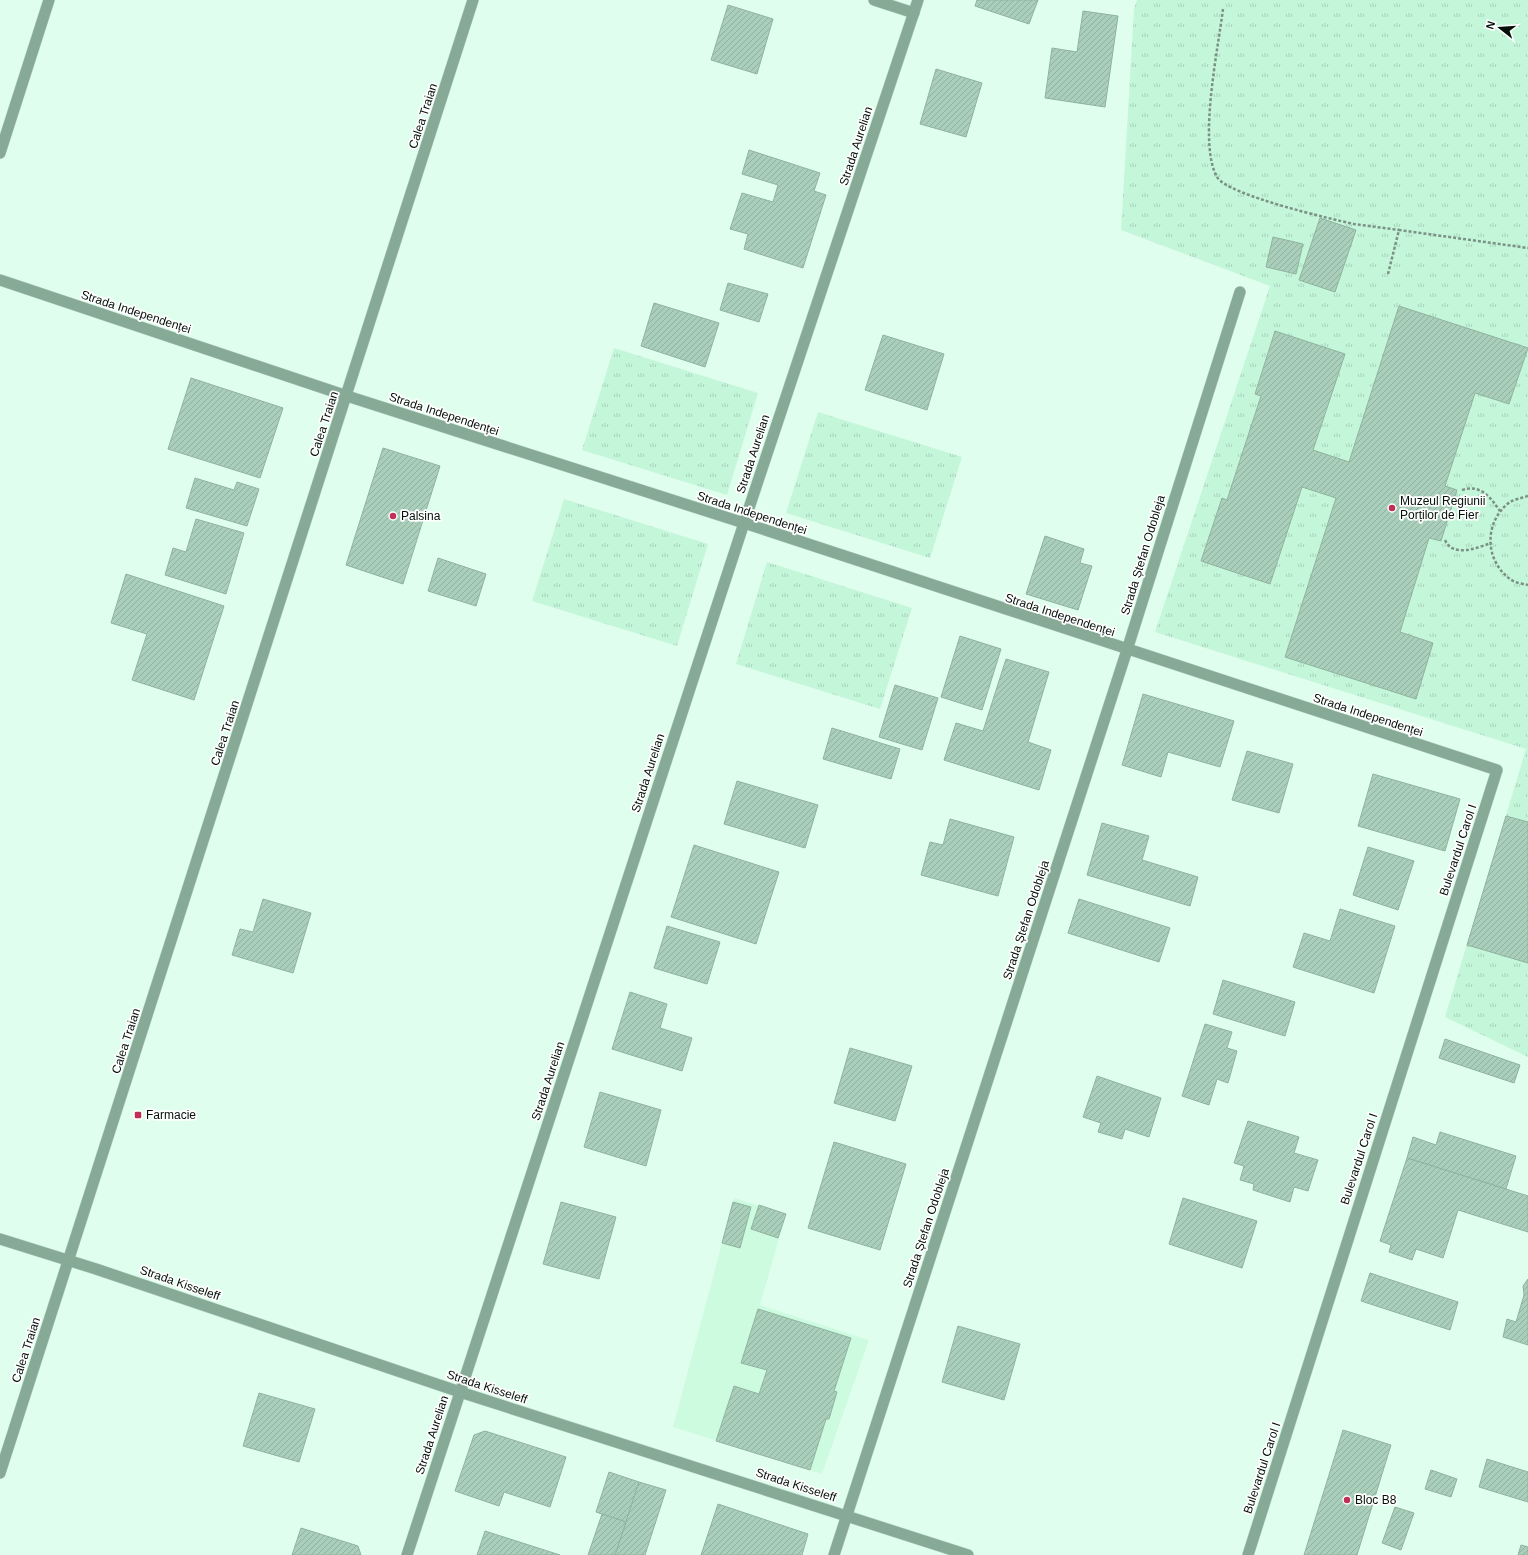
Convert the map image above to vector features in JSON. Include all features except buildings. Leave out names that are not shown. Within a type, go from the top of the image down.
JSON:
[{"type":"street","points":[[0,153],[49,0]]},
{"type":"street","name":"Calea Traian","points":[[0,1473],[473,0]]},
{"type":"street","points":[[874,0],[914,13]]},
{"type":"street","name":"Strada Aurelian","points":[[407,1555],[744,523],[918,0]]},
{"type":"street","name":"Strada Independenței","points":[[0,280],[347,396],[744,523],[1127,650],[1497,770]]},
{"type":"street","name":"Strada Ștefan Odobleja","points":[[834,1555],[1127,650],[1240,292]]},
{"type":"street","name":"Bulevardul Carol I","points":[[1248,1555],[1497,770]]},
{"type":"street","name":"Strada Kisseleff","points":[[0,1239],[69,1260],[460,1392],[968,1555]]},
{"type":"path","points":[[1224,9],[1209,119],[1211,161],[1218,179],[1239,193],[1354,224],[1528,248]]},
{"type":"path","points":[[1388,274],[1399,230]]},
{"type":"path","points":[[1462,490],[1470,488],[1479,489],[1489,496],[1500,511]]},
{"type":"path","points":[[1528,496],[1512,501],[1500,511],[1492,524],[1490,534],[1492,554],[1501,569],[1511,580],[1528,586]]},
{"type":"path","points":[[1445,540],[1457,550],[1473,550],[1491,543]]},
{"type":"shaded area","points":[[734,1198],[786,1214],[760,1305],[869,1340],[822,1474],[673,1427]]},
{"type":"green space","points":[[1137,0],[1528,0],[1528,1057],[1445,1017],[1526,749],[1155,632],[1270,286],[1121,230],[1134,9]]},
{"type":"green space","points":[[614,348],[758,393],[727,495],[582,450]]},
{"type":"green space","points":[[818,412],[962,457],[930,558],[786,513]]},
{"type":"green space","points":[[564,499],[708,544],[677,646],[532,601]]},
{"type":"green space","points":[[767,562],[912,608],[880,709],[736,664]]},
{"type":"place","name":"Muzeul Regiunii Porților de Fier","points":[[1392,508]]},
{"type":"place","name":"Palsina","points":[[393,516]]},
{"type":"place","name":"Farmacie","points":[[138,1115]]},
{"type":"place","name":"Bloc B8","points":[[1347,1500]]}]
